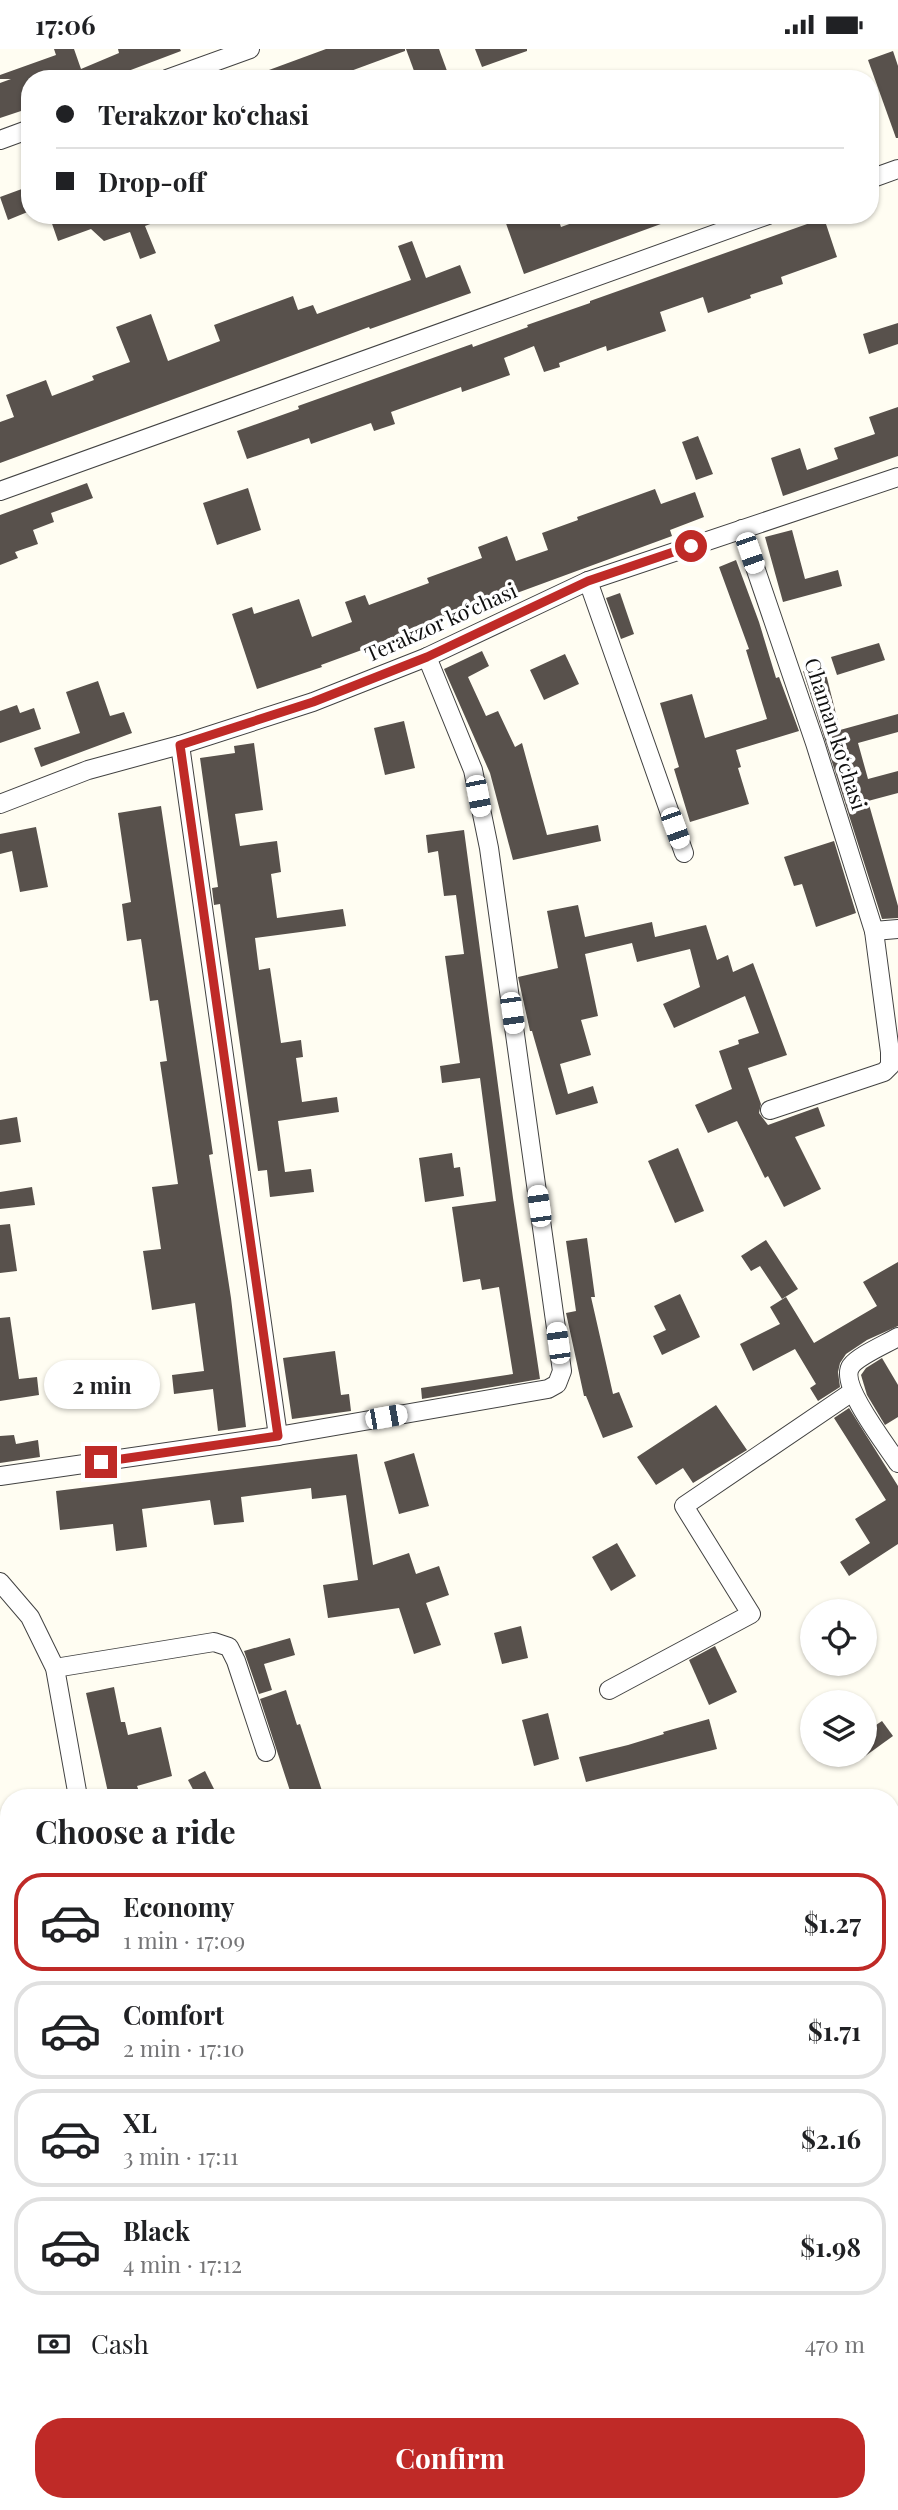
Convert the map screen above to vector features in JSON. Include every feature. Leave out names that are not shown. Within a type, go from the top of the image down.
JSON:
[{"type":"street","points":[[192,70],[250,49]]},
{"type":"street","points":[[0,140],[21,132]]},
{"type":"street","points":[[879,176],[898,169]]},
{"type":"street","points":[[0,491],[743,224]]},
{"type":"street","name":"Terakzor koʻchasi","points":[[0,804],[88,770],[180,745],[313,702],[427,657],[588,581],[898,477]]},
{"type":"street","name":"Chaman koʻchasi","points":[[742,529],[815,743],[874,931],[890,1052],[890,1066],[884,1072],[770,1110]]},
{"type":"street","points":[[588,581],[684,853]]},
{"type":"street","points":[[0,1476],[278,1436],[548,1389],[557,1384],[562,1371],[489,848],[473,770],[427,657]]},
{"type":"street","points":[[180,745],[278,1436]]},
{"type":"street","points":[[874,931],[898,929]]},
{"type":"street","points":[[898,1337],[851,1366],[848,1376],[852,1392],[898,1462]]},
{"type":"street","points":[[609,1691],[751,1614],[684,1506],[852,1392]]},
{"type":"street","points":[[0,1582],[30,1617],[55,1668],[77,1789]]},
{"type":"street","points":[[55,1668],[214,1642],[229,1647],[266,1752]]},
{"type":"building","points":[[54,49],[74,49],[81,69],[119,53],[118,49],[181,51],[131,70],[21,70],[21,111],[0,118],[0,83],[11,79],[0,79],[0,75],[56,55]]},
{"type":"building","points":[[326,49],[405,49],[353,70],[269,70]]},
{"type":"building","points":[[406,49],[439,49],[447,70],[414,70]]},
{"type":"building","points":[[475,49],[527,49],[527,51],[482,67]]},
{"type":"building","points":[[893,51],[898,66],[898,138],[879,91],[879,70],[872,70],[868,60]]},
{"type":"building","points":[[21,189],[21,215],[8,220],[0,197]]},
{"type":"building","points":[[52,224],[150,224],[145,226],[156,253],[140,259],[130,232],[104,241],[91,229],[58,241]]},
{"type":"building","points":[[506,224],[560,224],[561,227],[569,224],[661,224],[524,274]]},
{"type":"building","points":[[807,224],[826,224],[837,257],[781,277],[783,284],[708,313],[703,297],[660,312],[666,331],[607,351],[606,346],[559,363],[560,367],[544,372],[534,346],[504,358],[510,375],[462,392],[461,387],[391,412],[395,424],[374,431],[371,423],[311,444],[309,438],[247,459],[237,431],[299,409],[298,406],[472,344],[473,347],[528,327],[527,325]]},
{"type":"building","points":[[412,241],[426,278],[460,265],[471,293],[370,329],[369,327],[0,463],[0,422],[14,417],[6,395],[46,380],[52,396],[94,380],[92,376],[130,362],[116,327],[151,314],[168,361],[220,341],[214,325],[293,296],[298,310],[313,305],[317,314],[411,280],[398,246]]},
{"type":"building","points":[[898,323],[898,344],[869,354],[863,334]]},
{"type":"building","points":[[898,407],[898,456],[783,496],[771,458],[800,448],[807,470],[838,459],[834,448],[875,434],[869,417]]},
{"type":"building","points":[[698,436],[713,474],[696,480],[682,442]]},
{"type":"building","points":[[87,483],[93,498],[51,513],[54,522],[33,530],[38,544],[15,552],[18,558],[0,565],[0,515]]},
{"type":"building","points":[[248,488],[261,530],[217,545],[203,503]]},
{"type":"building","points":[[655,489],[661,504],[695,492],[704,517],[670,530],[672,536],[257,689],[232,614],[252,607],[254,614],[299,599],[312,637],[352,622],[345,602],[365,595],[369,605],[429,583],[427,578],[482,558],[478,547],[507,536],[516,561],[548,550],[542,533],[578,520],[577,517]]},
{"type":"building","points":[[792,530],[805,579],[838,570],[842,586],[783,602],[765,537]]},
{"type":"building","points":[[736,560],[776,678],[779,677],[799,731],[736,750],[741,767],[738,768],[749,804],[690,822],[674,769],[679,767],[660,703],[692,694],[705,738],[767,719],[746,650],[749,649],[719,567]]},
{"type":"building","points":[[620,593],[634,634],[621,639],[606,598]]},
{"type":"building","points":[[879,643],[885,660],[837,675],[831,657]]},
{"type":"building","points":[[482,651],[489,666],[468,677],[486,716],[498,711],[515,747],[522,743],[547,835],[598,825],[601,841],[513,860],[490,773],[444,669]]},
{"type":"building","points":[[565,654],[579,684],[544,700],[530,670]]},
{"type":"building","points":[[824,666],[840,730],[898,714],[898,732],[858,743],[868,779],[898,771],[898,793],[868,801],[898,906],[898,918],[882,919],[803,671]]},
{"type":"building","points":[[98,681],[110,716],[124,712],[132,733],[41,767],[34,748],[80,733],[66,692]]},
{"type":"building","points":[[17,705],[20,713],[34,708],[41,729],[0,743],[0,711]]},
{"type":"building","points":[[404,721],[415,768],[385,775],[374,728]]},
{"type":"building","points":[[254,743],[263,810],[235,814],[240,846],[277,841],[281,872],[271,874],[277,918],[343,909],[346,926],[255,938],[259,970],[270,968],[281,1043],[301,1040],[303,1057],[296,1058],[302,1102],[337,1097],[339,1112],[278,1121],[285,1172],[311,1169],[314,1192],[270,1197],[267,1170],[258,1171],[220,904],[214,905],[212,888],[218,887],[200,758],[235,753],[234,746]]},
{"type":"building","points":[[161,806],[213,1154],[209,1155],[231,1298],[246,1427],[218,1431],[213,1389],[174,1394],[172,1375],[204,1371],[195,1303],[152,1310],[143,1251],[161,1249],[152,1187],[178,1184],[160,1062],[167,1061],[158,1000],[150,1001],[141,939],[127,941],[122,904],[131,902],[118,813]]},
{"type":"building","points":[[36,827],[48,887],[20,892],[12,851],[0,854],[0,834]]},
{"type":"building","points":[[464,830],[540,1379],[422,1399],[421,1388],[513,1374],[499,1287],[482,1290],[480,1279],[463,1282],[452,1207],[496,1201],[480,1078],[442,1083],[440,1066],[460,1063],[445,956],[464,954],[456,895],[444,896],[438,851],[428,853],[426,835]]},
{"type":"building","points":[[834,841],[856,913],[816,927],[802,884],[794,886],[784,857]]},
{"type":"building","points":[[578,905],[585,937],[652,922],[655,937],[706,925],[717,960],[728,955],[733,972],[753,963],[787,1055],[748,1068],[761,1104],[759,1113],[768,1125],[818,1107],[825,1126],[795,1137],[821,1189],[784,1207],[768,1176],[765,1178],[737,1121],[708,1133],[695,1105],[732,1089],[719,1051],[739,1044],[738,1040],[759,1033],[745,996],[674,1028],[663,1004],[700,987],[690,949],[637,962],[632,943],[585,954],[598,1016],[581,1020],[591,1055],[560,1064],[568,1094],[593,1086],[598,1103],[556,1115],[530,1031],[518,977],[558,968],[547,911]]},
{"type":"building","points":[[17,1117],[21,1142],[0,1145],[0,1120]]},
{"type":"building","points":[[678,1148],[704,1211],[675,1223],[648,1161]]},
{"type":"building","points":[[452,1153],[454,1168],[460,1167],[464,1196],[425,1202],[419,1158]]},
{"type":"building","points":[[32,1187],[35,1205],[0,1209],[0,1192]]},
{"type":"building","points":[[10,1224],[17,1271],[0,1273],[0,1225]]},
{"type":"building","points":[[587,1238],[595,1297],[591,1297],[613,1394],[619,1392],[633,1427],[603,1438],[584,1396],[566,1313],[576,1311],[566,1241]]},
{"type":"building","points":[[766,1240],[798,1289],[782,1299],[760,1266],[751,1271],[741,1256]]},
{"type":"building","points":[[898,1262],[898,1326],[867,1340],[846,1354],[838,1372],[840,1387],[818,1401],[810,1388],[816,1384],[795,1349],[753,1371],[740,1344],[780,1324],[770,1307],[786,1297],[814,1343],[877,1306],[863,1282]]},
{"type":"building","points":[[680,1294],[700,1337],[662,1355],[653,1336],[666,1330],[654,1306]]},
{"type":"building","points":[[10,1317],[19,1379],[37,1377],[39,1395],[0,1401],[0,1318]]},
{"type":"building","points":[[335,1351],[341,1395],[349,1394],[351,1411],[292,1419],[283,1358]]},
{"type":"building","points":[[882,1358],[898,1385],[898,1417],[885,1425],[867,1395],[861,1375],[866,1368]]},
{"type":"building","points":[[716,1405],[747,1450],[693,1483],[683,1468],[656,1485],[637,1457]]},
{"type":"building","points":[[849,1408],[898,1486],[898,1544],[849,1576],[840,1562],[870,1543],[855,1519],[886,1500],[834,1418]]},
{"type":"building","points":[[14,1435],[16,1444],[38,1440],[40,1457],[0,1463],[0,1436]]},
{"type":"building","points":[[414,1453],[429,1506],[399,1514],[384,1462]]},
{"type":"building","points":[[357,1454],[373,1565],[409,1553],[416,1574],[439,1566],[449,1595],[426,1603],[441,1645],[414,1654],[399,1608],[328,1618],[323,1585],[358,1580],[346,1495],[312,1499],[311,1488],[241,1497],[244,1522],[214,1525],[210,1500],[142,1509],[147,1547],[116,1551],[113,1524],[60,1530],[56,1491]]},
{"type":"building","points":[[617,1543],[636,1576],[611,1591],[592,1557]]},
{"type":"building","points":[[521,1626],[528,1658],[502,1664],[494,1633]]},
{"type":"building","points":[[290,1638],[295,1655],[264,1664],[272,1690],[259,1694],[244,1651]]},
{"type":"building","points":[[715,1646],[737,1692],[709,1705],[689,1660]]},
{"type":"building","points":[[114,1687],[121,1722],[125,1722],[128,1735],[161,1727],[172,1776],[137,1786],[138,1789],[107,1789],[86,1693]]},
{"type":"building","points":[[286,1690],[321,1789],[289,1789],[260,1699]]},
{"type":"building","points":[[548,1713],[559,1759],[534,1766],[522,1720]]},
{"type":"building","points":[[709,1719],[717,1749],[586,1782],[579,1757],[628,1745]]},
{"type":"building","points":[[882,1721],[893,1736],[877,1748],[877,1724]]},
{"type":"building","points":[[205,1771],[214,1789],[193,1789],[188,1780]]},
{"type":"route","points":[[101,1462],[278,1436],[180,745],[313,702],[427,657],[588,581],[691,546]]}]
